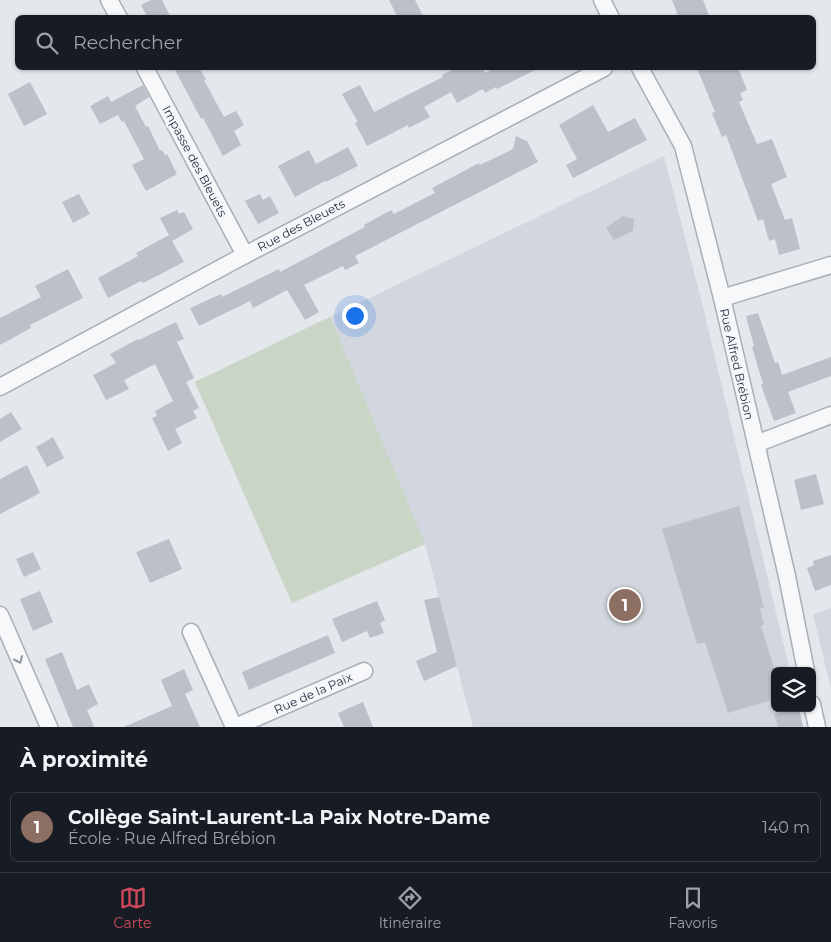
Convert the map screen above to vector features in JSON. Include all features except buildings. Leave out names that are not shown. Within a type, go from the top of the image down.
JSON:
[{"type":"street","points":[[109,0],[117,15]]},
{"type":"street","points":[[602,0],[610,15]]},
{"type":"street","name":"Impasse des Bleuets","points":[[146,70],[245,255]]},
{"type":"street","name":"Rue des Bleuets","points":[[0,386],[245,255],[600,70]]},
{"type":"street","name":"Rue Alfred Brébion","points":[[641,70],[683,146],[722,298],[787,576],[805,667]]},
{"type":"street","points":[[722,298],[831,265]]},
{"type":"street","points":[[756,444],[831,415]]},
{"type":"street","points":[[0,615],[49,727]]},
{"type":"street","name":"Rue de la Paix","points":[[191,632],[235,727],[364,671]]},
{"type":"street","points":[[814,712],[817,727]]},
{"type":"shaded area","points":[[664,156],[702,303],[789,667],[771,667],[771,712],[799,712],[803,727],[473,727],[425,544],[292,603],[195,382]]},
{"type":"shaded area","points":[[831,608],[831,689],[813,614]]},
{"type":"green space","points":[[330,317],[425,544],[292,603],[195,382]]},
{"type":"place","name":"Collège Saint-Laurent-La Paix Notre-Dame","points":[[625,605]]}]
